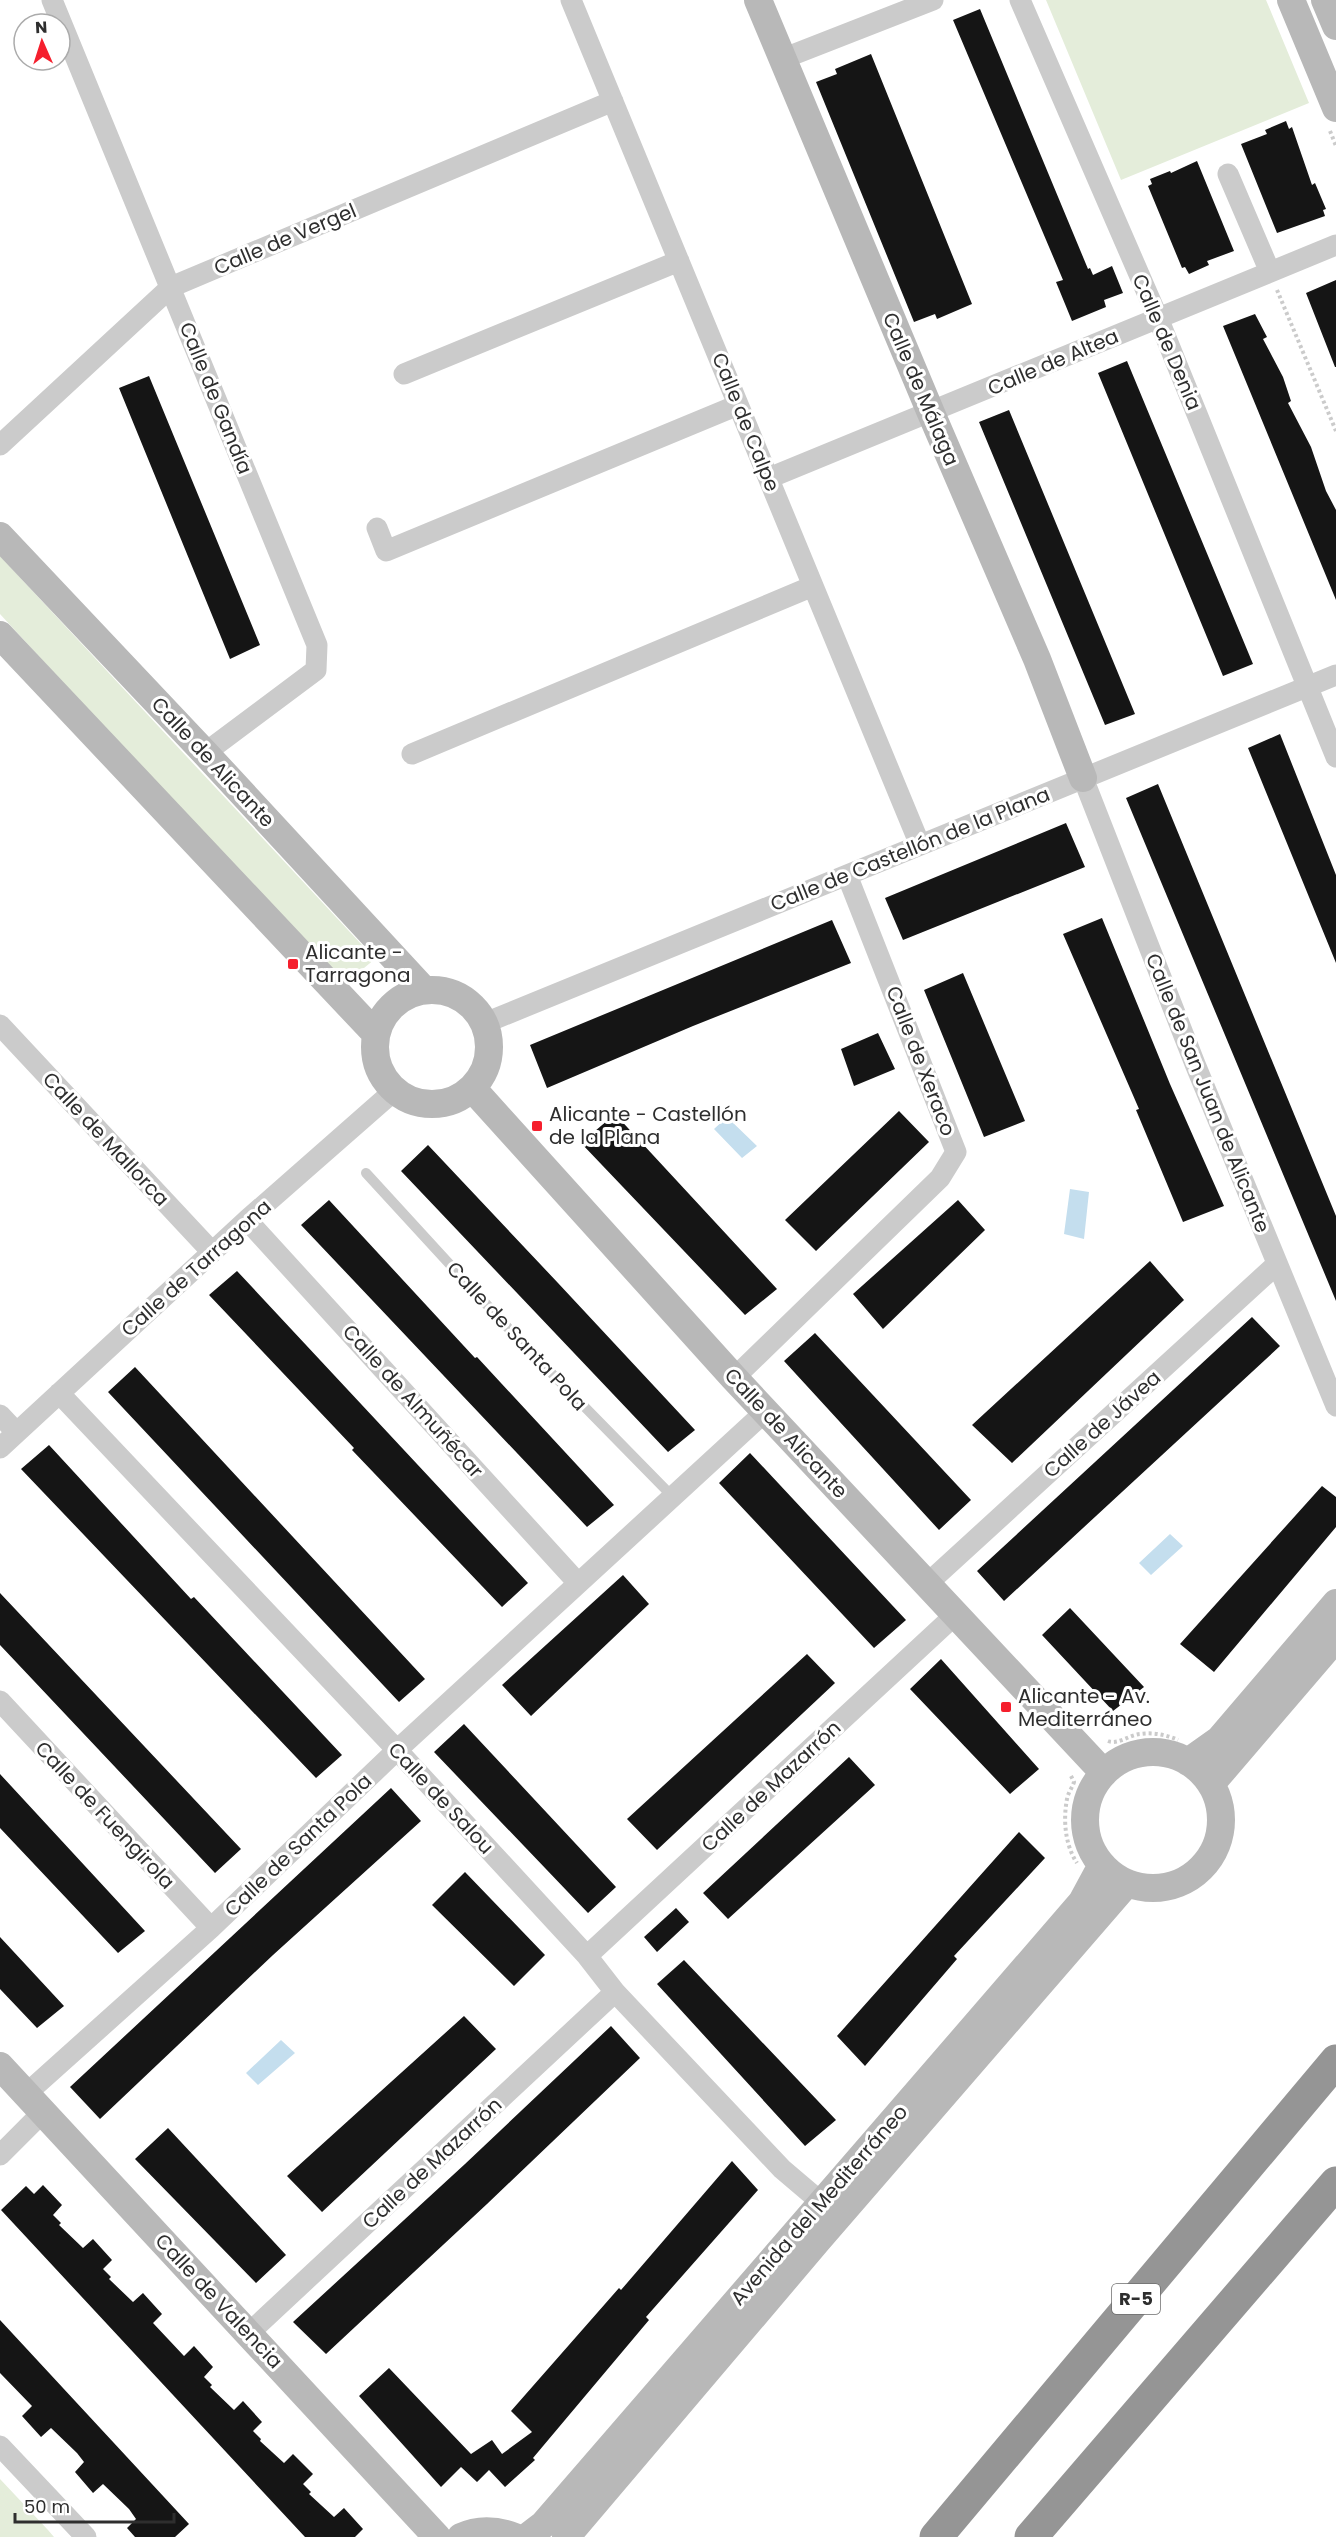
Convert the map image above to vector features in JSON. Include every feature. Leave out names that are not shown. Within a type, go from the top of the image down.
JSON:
[{"type":"highway","name":"R-5","points":[[936,2537],[1336,2061]]},
{"type":"highway","points":[[1031,2537],[1336,2183]]},
{"type":"street","name":"Calle de Gandía","points":[[52,0],[317,645],[316,670],[206,753]]},
{"type":"street","name":"Calle de Calpe","points":[[571,0],[920,845]]},
{"type":"street","name":"Calle de Málaga","points":[[758,0],[1037,659],[1083,778]]},
{"type":"street","points":[[782,59],[933,0]]},
{"type":"street","name":"Calle de Denia","points":[[1020,0],[1158,318],[1336,757]]},
{"type":"street","points":[[1292,0],[1336,108]]},
{"type":"street","points":[[1326,0],[1336,26]]},
{"type":"street","name":"Calle de Vergel","points":[[0,445],[171,287],[613,101]]},
{"type":"street","points":[[1228,174],[1270,272]]},
{"type":"street","name":"Calle de Altea","points":[[769,478],[1336,245]]},
{"type":"street","points":[[404,374],[679,261]]},
{"type":"street","points":[[377,528],[386,551],[738,405]]},
{"type":"street","name":"Calle de Alicante","points":[[0,536],[206,753],[424,990]]},
{"type":"street","points":[[412,754],[813,586]]},
{"type":"street","points":[[0,634],[376,1034]]},
{"type":"street","name":"Calle de Castellón de la Plana","points":[[485,1023],[1336,675]]},
{"type":"street","name":"Calle de San Juan de Alicante","points":[[1083,778],[1195,1064],[1336,1406]]},
{"type":"street","name":"Calle de Xeraco","points":[[734,1378],[940,1178],[956,1152],[848,875]]},
{"type":"street","points":[[424,990],[446,992],[466,1000],[485,1023],[489,1040],[489,1058],[483,1074],[472,1088],[458,1098],[442,1103],[425,1104],[409,1099],[394,1090],[384,1079],[377,1065],[374,1050],[376,1034],[382,1018],[393,1005],[407,995],[424,990]]},
{"type":"street","name":"Calle de Mallorca","points":[[0,1025],[212,1252]]},
{"type":"street","name":"Calle de Alicante","points":[[472,1088],[734,1378],[1096,1764]]},
{"type":"street","name":"Calle de Tarragona","points":[[0,1448],[247,1220],[394,1090]]},
{"type":"street","name":"Calle de Almuñécar","points":[[247,1220],[578,1583]]},
{"type":"street","name":"Calle de Jávea","points":[[927,1584],[1277,1264]]},
{"type":"street","name":"Calle de Salou","points":[[59,1393],[397,1750],[587,1956],[615,1992],[782,2169],[822,2203]]},
{"type":"street","name":"Calle de Santa Pola","points":[[0,2155],[35,2103],[211,1928],[397,1750],[766,1411]]},
{"type":"street","points":[[0,1415],[16,1432]]},
{"type":"street","points":[[1186,1752],[1211,1784],[1219,1804],[1221,1825],[1217,1846],[1205,1864],[1189,1878],[1169,1887],[1148,1888],[1127,1883],[1090,1865],[1085,1819],[1096,1764],[1122,1760],[1144,1753],[1186,1752],[1219,1740],[1336,1604]]},
{"type":"street","name":"Calle de Mazarrón","points":[[587,1956],[955,1615]]},
{"type":"street","points":[[1211,1784],[1336,1638]]},
{"type":"street","name":"Calle de Fuengirola","points":[[0,1701],[211,1928]]},
{"type":"street","name":"Avenida del Mediterráneo","points":[[527,2537],[544,2524],[1082,1902],[1090,1865]]},
{"type":"street","name":"Avenida del Mediterráneo","points":[[566,2537],[818,2240],[1127,1883]]},
{"type":"street","name":"Calle de Mazarrón","points":[[249,2333],[615,1992]]},
{"type":"street","name":"Calle de Valencia","points":[[0,2066],[437,2537]]},
{"type":"street","points":[[0,2446],[86,2537]]},
{"type":"street","points":[[461,2537],[484,2531],[504,2532],[515,2537]]},
{"type":"lane","name":"Calle de Santa Pola","points":[[366,1173],[521,1342],[672,1496]]},
{"type":"path","points":[[1270,272],[1336,431]]},
{"type":"path","points":[[1090,1865],[1071,1855],[1065,1812],[1067,1796],[1074,1782],[1069,1774],[1096,1764],[1105,1738],[1116,1743],[1142,1733],[1168,1735],[1186,1752]]},
{"type":"green space","points":[[1046,0],[1266,0],[1309,103],[1121,180]]},
{"type":"green space","points":[[0,556],[375,959],[342,986],[0,614]]},
{"type":"green space","points":[[0,2479],[48,2530],[54,2537],[0,2537]]},
{"type":"water","points":[[727,1117],[757,1146],[742,1158],[714,1129]]},
{"type":"water","points":[[1070,1189],[1089,1192],[1084,1239],[1064,1234]]},
{"type":"water","points":[[1170,1534],[1183,1546],[1151,1575],[1139,1563]]},
{"type":"water","points":[[281,2040],[295,2053],[258,2085],[246,2073]]},
{"type":"building","points":[[980,9],[1088,269],[1090,268],[1093,275],[1112,266],[1123,293],[1104,300],[1106,307],[1072,321],[1056,282],[1063,280],[953,20]]},
{"type":"building","points":[[871,54],[972,304],[937,319],[935,314],[914,322],[816,82],[837,74],[835,69]]},
{"type":"building","points":[[1286,121],[1289,129],[1292,127],[1312,185],[1315,183],[1326,209],[1323,210],[1325,216],[1277,233],[1241,144],[1267,134],[1265,130]]},
{"type":"building","points":[[1197,161],[1234,251],[1207,261],[1209,265],[1189,274],[1185,267],[1182,268],[1148,186],[1152,184],[1150,179],[1170,171],[1171,173]]},
{"type":"building","points":[[1336,280],[1336,367],[1335,367],[1306,293]]},
{"type":"building","points":[[1255,314],[1267,337],[1263,339],[1283,377],[1291,401],[1288,403],[1311,447],[1326,491],[1336,510],[1336,600],[1223,326]]},
{"type":"building","points":[[1127,361],[1253,664],[1223,676],[1098,373]]},
{"type":"building","points":[[149,376],[260,645],[230,659],[119,388]]},
{"type":"building","points":[[1009,410],[1135,714],[1105,725],[979,422]]},
{"type":"building","points":[[1280,734],[1336,875],[1336,963],[1248,748]]},
{"type":"building","points":[[1158,784],[1336,1216],[1336,1301],[1126,798]]},
{"type":"building","points":[[1066,823],[1085,867],[903,940],[885,898]]},
{"type":"building","points":[[1102,918],[1170,1084],[1224,1206],[1183,1222],[1136,1110],[1139,1109],[1063,934]]},
{"type":"building","points":[[832,920],[851,963],[693,1026],[547,1088],[530,1045]]},
{"type":"building","points":[[963,973],[1025,1121],[984,1137],[924,990]]},
{"type":"building","points":[[878,1033],[895,1069],[854,1086],[841,1049]]},
{"type":"building","points":[[899,1111],[929,1142],[816,1251],[785,1220]]},
{"type":"building","points":[[615,1114],[777,1289],[745,1315],[581,1143]]},
{"type":"building","points":[[428,1145],[695,1430],[668,1452],[401,1171]]},
{"type":"building","points":[[329,1200],[614,1505],[587,1527],[301,1225]]},
{"type":"building","points":[[958,1200],[985,1230],[883,1329],[853,1294]]},
{"type":"building","points":[[1150,1261],[1184,1300],[1012,1463],[972,1425]]},
{"type":"building","points":[[237,1271],[528,1583],[502,1607],[352,1450],[354,1448],[209,1295]]},
{"type":"building","points":[[1252,1317],[1280,1346],[1004,1601],[977,1571]]},
{"type":"building","points":[[815,1333],[971,1500],[939,1530],[784,1361]]},
{"type":"building","points":[[135,1367],[425,1679],[399,1702],[108,1392]]},
{"type":"building","points":[[49,1445],[191,1599],[194,1597],[342,1755],[316,1778],[21,1469]]},
{"type":"building","points":[[750,1453],[906,1620],[874,1648],[719,1483]]},
{"type":"building","points":[[1322,1486],[1336,1497],[1336,1527],[1214,1672],[1180,1644]]},
{"type":"building","points":[[623,1575],[649,1604],[531,1716],[502,1685]]},
{"type":"building","points":[[0,1593],[241,1849],[215,1873],[0,1645]]},
{"type":"building","points":[[1070,1608],[1144,1687],[1113,1711],[1042,1635]]},
{"type":"building","points":[[807,1654],[835,1683],[657,1850],[627,1819]]},
{"type":"building","points":[[941,1659],[1039,1769],[1010,1794],[910,1689]]},
{"type":"building","points":[[464,1724],[616,1887],[588,1913],[434,1752]]},
{"type":"building","points":[[849,1757],[875,1785],[728,1919],[703,1893]]},
{"type":"building","points":[[0,1774],[145,1931],[118,1953],[0,1828]]},
{"type":"building","points":[[391,1788],[421,1821],[273,1955],[100,2119],[70,2087]]},
{"type":"building","points":[[1019,1832],[1045,1858],[954,1956],[957,1959],[865,2066],[837,2036]]},
{"type":"building","points":[[465,1872],[545,1955],[514,1986],[432,1905]]},
{"type":"building","points":[[676,1908],[689,1922],[657,1952],[644,1937]]},
{"type":"building","points":[[0,1937],[64,2006],[37,2028],[0,1989]]},
{"type":"building","points":[[684,1960],[836,2120],[805,2146],[657,1984]]},
{"type":"building","points":[[464,2016],[496,2049],[322,2212],[287,2176]]},
{"type":"building","points":[[611,2026],[640,2058],[326,2354],[293,2322]]},
{"type":"building","points":[[168,2128],[286,2255],[256,2283],[135,2159]]},
{"type":"building","points":[[732,2161],[758,2190],[646,2317],[649,2320],[533,2458],[535,2460],[505,2487],[489,2470],[477,2482],[461,2467],[441,2487],[359,2396],[389,2368],[471,2454],[492,2440],[502,2454],[532,2432],[511,2411],[619,2288],[621,2290]]},
{"type":"building","points":[[43,2185],[62,2205],[53,2215],[61,2223],[59,2225],[83,2248],[93,2239],[112,2260],[103,2269],[111,2277],[109,2279],[133,2302],[143,2293],[162,2314],[153,2323],[184,2356],[194,2346],[213,2367],[204,2377],[212,2385],[210,2387],[234,2410],[243,2401],[262,2422],[253,2431],[261,2439],[260,2441],[284,2463],[293,2454],[313,2474],[303,2484],[311,2492],[309,2494],[334,2517],[344,2508],[363,2529],[355,2537],[305,2537],[1,2210],[26,2186],[34,2194]]},
{"type":"building","points":[[0,2320],[189,2524],[175,2537],[135,2537],[127,2528],[136,2519],[129,2509],[103,2484],[93,2493],[75,2472],[84,2462],[77,2453],[51,2428],[41,2437],[22,2416],[32,2406],[0,2373]]},
{"type":"place","name":"Alicante - Tarragona","points":[[293,964]]},
{"type":"place","name":"Alicante - Castellón de la Plana","points":[[537,1126]]},
{"type":"place","name":"Alicante - Av. Mediterráneo","points":[[1006,1707]]}]
